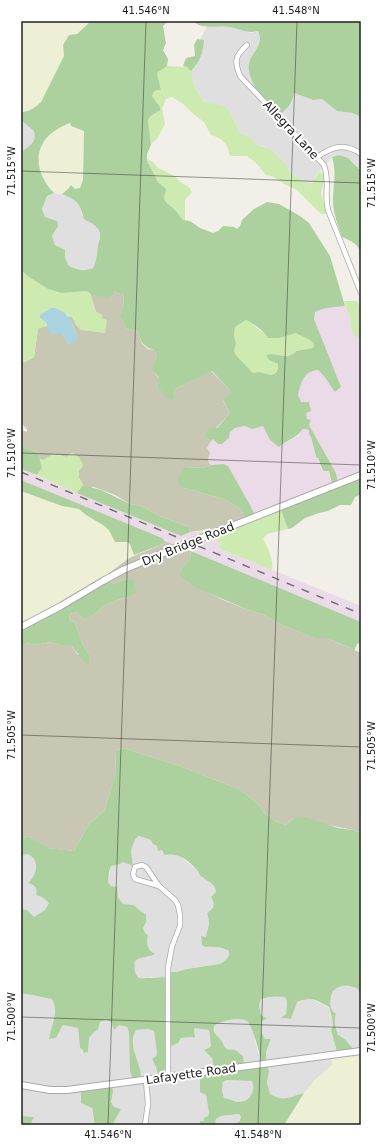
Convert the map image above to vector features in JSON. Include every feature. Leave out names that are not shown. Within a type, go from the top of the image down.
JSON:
[{"type":"street","name":"Allegra Lane","points":[[247,45],[239,52],[236,59],[240,76],[324,165],[327,173],[326,200],[328,210],[361,293]]},
{"type":"street","points":[[317,157],[329,149],[337,147],[354,149],[361,154]]},
{"type":"street","name":"Dry Bridge Road","points":[[21,627],[110,577],[199,539],[361,475]]},
{"type":"street","points":[[159,886],[135,879],[133,874],[135,867],[139,865],[146,867],[159,886],[175,900],[178,905],[180,915],[180,926],[172,946],[168,968],[168,1077]]},
{"type":"street","name":"Lafayette Road","points":[[21,1085],[50,1090],[67,1090],[361,1052]]},
{"type":"street","points":[[145,1125],[148,1104],[146,1080]]},
{"type":"shaded area","points":[[21,21],[91,21],[63,45],[64,56],[41,102],[27,112],[21,112]]},
{"type":"shaded area","points":[[207,26],[229,26],[251,33],[258,31],[260,35],[260,43],[254,52],[258,90],[282,113],[287,109],[293,100],[294,93],[313,100],[322,99],[337,111],[354,113],[361,117],[361,169],[359,169],[353,162],[339,155],[332,157],[310,185],[301,182],[265,147],[257,145],[251,138],[240,133],[230,112],[212,103],[204,101],[195,87],[191,77],[191,71],[196,66],[204,41],[200,40]]},
{"type":"shaded area","points":[[21,120],[35,131],[35,136],[32,145],[21,152]]},
{"type":"shaded area","points":[[70,123],[71,126],[84,131],[83,180],[80,188],[75,189],[72,185],[63,194],[54,193],[48,186],[39,168],[38,160],[40,148],[47,137],[56,129]]},
{"type":"shaded area","points":[[54,193],[63,194],[78,202],[84,219],[93,223],[97,228],[100,236],[96,263],[93,268],[86,271],[76,269],[68,265],[65,257],[65,250],[55,246],[52,236],[56,228],[45,217],[42,209],[47,196]]},
{"type":"shaded area","points":[[114,292],[124,295],[121,315],[126,328],[138,332],[142,344],[148,349],[154,350],[157,355],[153,369],[155,374],[174,397],[175,389],[211,371],[231,393],[223,401],[230,413],[206,437],[211,441],[207,448],[210,453],[208,460],[210,465],[203,468],[185,467],[184,488],[224,499],[241,509],[245,520],[227,527],[190,532],[189,527],[159,516],[142,506],[130,504],[115,495],[94,487],[83,485],[79,478],[79,470],[83,466],[72,453],[67,457],[58,455],[43,460],[39,459],[38,454],[21,444],[21,430],[27,432],[27,429],[21,423],[21,362],[25,362],[34,357],[38,328],[46,326],[54,334],[62,334],[69,344],[76,334],[73,325],[67,316],[72,317],[77,326],[102,318],[102,315],[96,312],[90,293]]},
{"type":"shaded area","points":[[345,306],[350,316],[350,329],[361,341],[361,474],[338,482],[336,473],[307,420],[306,413],[309,402],[300,402],[298,395],[302,381],[306,375],[312,371],[318,370],[329,381],[333,390],[318,329],[314,319],[315,312],[324,307],[335,308]]},
{"type":"shaded area","points":[[263,425],[270,440],[282,444],[299,436],[303,429],[309,430],[316,457],[318,458],[322,471],[328,471],[332,484],[255,516],[224,464],[210,465],[208,460],[210,453],[207,448],[211,440],[213,439],[218,444],[235,428],[246,426],[256,428]]},
{"type":"shaded area","points":[[21,469],[181,536],[190,532],[197,532],[222,543],[218,548],[361,606],[361,622],[21,480]]},
{"type":"shaded area","points":[[21,491],[62,506],[79,508],[86,515],[109,530],[113,538],[126,541],[130,544],[134,555],[91,586],[21,627]]},
{"type":"shaded area","points":[[165,541],[191,551],[190,559],[180,570],[182,577],[187,582],[223,600],[262,614],[280,624],[314,638],[327,638],[361,653],[361,833],[294,818],[286,825],[277,822],[265,814],[259,805],[241,790],[177,765],[123,748],[116,751],[115,776],[104,811],[89,824],[74,851],[47,848],[28,836],[24,838],[21,837],[21,646],[28,643],[35,645],[51,642],[61,645],[71,645],[78,655],[89,654],[83,645],[75,623],[69,619],[70,614],[77,612],[82,618],[92,616],[105,605],[129,597],[126,579],[113,584],[105,576],[129,558],[163,544]]},
{"type":"shaded area","points":[[139,836],[151,840],[166,854],[175,854],[181,857],[197,870],[203,879],[216,887],[216,892],[211,897],[214,906],[213,909],[207,913],[209,929],[206,937],[201,936],[202,945],[205,947],[212,946],[229,951],[229,955],[226,960],[220,964],[176,972],[166,972],[166,977],[151,977],[146,979],[139,978],[136,975],[134,968],[135,961],[139,958],[150,957],[152,952],[146,941],[148,935],[145,933],[143,928],[146,922],[134,905],[123,904],[118,896],[118,893],[108,882],[111,866],[114,864],[120,864],[122,862],[133,866],[131,851],[135,839]]},
{"type":"shaded area","points":[[28,854],[36,863],[36,871],[31,880],[37,888],[36,895],[42,897],[49,903],[45,910],[34,918],[27,910],[21,909],[21,855]]},
{"type":"shaded area","points":[[343,985],[349,985],[358,989],[361,997],[361,1051],[354,1052],[344,1038],[338,1035],[335,1025],[330,1002],[333,991]]},
{"type":"shaded area","points":[[21,993],[52,999],[54,1003],[54,1016],[50,1039],[58,1035],[63,1025],[78,1028],[80,1048],[83,1050],[88,1051],[89,1038],[95,1031],[98,1030],[100,1022],[106,1020],[116,1026],[119,1025],[127,1027],[129,1033],[131,1072],[133,1080],[140,1069],[132,1047],[136,1030],[148,1029],[154,1031],[157,1053],[152,1060],[156,1067],[158,1076],[167,1048],[181,1038],[192,1037],[195,1028],[209,1030],[211,1046],[205,1050],[212,1058],[214,1069],[198,1072],[200,1091],[206,1095],[209,1113],[208,1116],[204,1121],[200,1122],[200,1125],[113,1125],[118,1115],[111,1102],[113,1092],[85,1103],[92,1108],[95,1125],[32,1125],[31,1123],[34,1117],[21,1116]]},
{"type":"shaded area","points":[[265,997],[285,997],[287,1002],[286,1014],[282,1018],[290,1019],[297,1002],[307,999],[312,999],[329,1008],[333,1026],[331,1030],[337,1054],[332,1065],[315,1080],[305,1093],[282,1099],[270,1094],[267,1083],[269,1071],[266,1062],[266,1052],[271,1039],[265,1039],[262,1034],[261,1024],[263,1020],[268,1019],[261,1015],[259,1005],[261,999]]},
{"type":"shaded area","points":[[234,1019],[243,1019],[251,1026],[258,1052],[261,1057],[261,1063],[245,1066],[235,1050],[229,1050],[217,1038],[214,1029],[215,1024]]},
{"type":"shaded area","points":[[361,1051],[361,1125],[284,1125],[304,1093],[315,1080],[332,1065],[331,1055]]},
{"type":"shaded area","points":[[227,1080],[252,1081],[254,1086],[252,1095],[248,1099],[240,1102],[224,1098],[222,1090],[223,1082]]},
{"type":"shaded area","points":[[239,1114],[242,1117],[240,1121],[234,1125],[218,1125],[215,1123],[216,1119],[221,1116]]},
{"type":"green space","points":[[91,21],[168,21],[163,26],[166,43],[163,50],[168,59],[167,66],[157,73],[161,90],[155,91],[152,96],[160,107],[160,110],[148,120],[151,145],[147,154],[147,160],[158,182],[166,189],[164,198],[166,202],[183,220],[190,221],[200,228],[213,233],[218,231],[223,226],[234,227],[237,229],[242,220],[254,209],[267,202],[279,204],[309,223],[330,256],[345,306],[327,308],[315,312],[314,319],[341,387],[335,392],[318,370],[306,375],[298,395],[301,402],[309,402],[311,411],[306,413],[307,419],[311,420],[309,425],[336,473],[338,482],[361,475],[361,494],[355,497],[351,505],[340,505],[328,511],[305,518],[292,528],[288,529],[280,507],[332,484],[329,471],[323,471],[318,458],[316,457],[309,430],[303,429],[298,435],[279,447],[270,440],[263,426],[252,429],[245,426],[235,428],[230,432],[229,438],[222,444],[218,444],[213,439],[211,441],[206,437],[206,433],[210,428],[217,428],[230,413],[223,400],[231,393],[212,371],[175,389],[172,400],[164,396],[158,387],[159,378],[152,370],[157,355],[154,350],[143,344],[138,332],[126,328],[120,315],[123,308],[124,295],[114,292],[109,298],[97,297],[86,291],[62,293],[48,289],[21,270],[21,152],[32,144],[35,135],[34,131],[21,120],[21,112],[32,109],[41,102],[64,56],[63,45],[69,35],[77,34]],"holes":[[[70,123],[71,126],[84,131],[83,180],[80,188],[75,189],[71,185],[62,194],[71,198],[77,203],[81,209],[84,219],[95,226],[100,234],[95,263],[93,268],[86,270],[77,269],[68,265],[65,257],[65,250],[55,245],[52,236],[58,226],[57,221],[45,217],[42,209],[47,196],[54,193],[43,177],[40,169],[38,160],[39,152],[42,144],[48,137],[59,128]],[[246,320],[258,328],[268,338],[279,338],[296,333],[312,342],[314,344],[313,348],[296,351],[293,354],[286,356],[266,355],[269,360],[278,364],[277,371],[271,375],[260,372],[253,373],[235,354],[234,351],[236,344],[234,336],[235,327]]]},
{"type":"green space","points":[[193,21],[361,21],[361,117],[353,113],[337,111],[322,99],[313,100],[294,93],[289,106],[278,116],[257,95],[258,90],[256,89],[249,73],[250,60],[260,42],[258,31],[247,32],[226,26],[206,27]]},
{"type":"green space","points":[[197,39],[204,40],[203,49],[199,61],[191,71],[187,67],[183,66],[186,58],[195,56],[194,45]]},
{"type":"green space","points":[[167,66],[187,67],[192,71],[192,79],[195,87],[204,101],[224,106],[230,112],[240,133],[251,138],[257,145],[270,149],[287,165],[289,172],[310,185],[320,171],[325,176],[321,193],[327,214],[321,214],[297,190],[274,177],[266,175],[256,163],[247,156],[230,156],[228,148],[224,142],[211,135],[204,122],[182,103],[172,97],[166,99],[162,108],[165,124],[157,139],[151,144],[148,120],[160,107],[152,96],[155,91],[161,90],[157,73]]},
{"type":"green space","points":[[339,155],[348,158],[359,169],[361,169],[361,267],[358,248],[353,242],[342,237],[334,210],[333,201],[335,173],[332,157]]},
{"type":"green space","points":[[147,159],[153,162],[158,168],[175,176],[180,182],[189,187],[192,192],[185,200],[185,220],[183,220],[166,202],[164,198],[163,186],[158,182]]},
{"type":"green space","points":[[21,270],[48,289],[86,291],[90,293],[96,312],[102,315],[102,318],[107,320],[105,333],[81,330],[72,317],[62,313],[40,318],[46,322],[46,326],[38,329],[34,357],[25,362],[21,362]]},
{"type":"green space","points":[[344,301],[357,301],[361,309],[361,341],[351,330],[350,316]]},
{"type":"green space","points":[[246,320],[270,336],[280,337],[296,333],[312,342],[314,344],[313,348],[296,351],[291,355],[276,356],[269,360],[278,364],[277,371],[271,375],[260,372],[253,373],[235,354],[234,351],[236,344],[234,336],[235,327]]},
{"type":"green space","points":[[21,444],[38,454],[42,468],[37,475],[21,469]]},
{"type":"green space","points":[[72,453],[79,458],[83,466],[79,470],[79,478],[83,485],[77,493],[37,475],[42,468],[39,459],[43,460],[53,454],[67,457]]},
{"type":"green space","points":[[224,464],[228,466],[255,515],[245,520],[241,509],[224,499],[184,488],[178,484],[177,480],[185,467],[203,468],[210,465]]},
{"type":"green space","points":[[21,480],[162,538],[165,541],[163,544],[134,555],[130,544],[127,542],[115,542],[109,530],[79,509],[62,506],[21,491]]},
{"type":"green space","points":[[83,485],[101,490],[130,504],[142,506],[159,516],[189,527],[190,532],[181,536],[77,493]]},
{"type":"green space","points":[[280,507],[288,529],[267,534],[263,539],[270,554],[272,570],[218,548],[222,543],[197,532],[227,527]]},
{"type":"green space","points":[[191,551],[361,622],[361,643],[357,644],[354,651],[327,638],[314,638],[280,624],[262,614],[248,610],[197,588],[181,577],[180,570],[190,559]]},
{"type":"green space","points":[[104,576],[113,584],[126,579],[133,580],[137,591],[129,597],[105,605],[92,616],[82,618],[77,612],[70,614],[69,619],[75,623],[83,645],[89,654],[89,665],[86,664],[71,645],[61,645],[51,642],[35,645],[28,643],[21,646],[21,627]]},
{"type":"green space","points":[[123,748],[177,765],[241,790],[259,805],[265,814],[277,822],[286,825],[294,818],[305,817],[338,828],[353,830],[361,833],[361,997],[358,989],[349,986],[342,986],[333,991],[330,1003],[333,1012],[336,1014],[335,1022],[338,1035],[345,1039],[354,1050],[337,1054],[331,1030],[333,1026],[329,1007],[317,1001],[307,999],[297,1002],[291,1019],[281,1018],[286,1014],[287,1002],[285,997],[273,996],[264,998],[261,999],[259,1005],[261,1015],[268,1019],[263,1020],[261,1030],[265,1039],[271,1039],[266,1052],[266,1062],[269,1071],[267,1083],[270,1094],[275,1097],[284,1098],[304,1093],[284,1125],[234,1125],[240,1121],[241,1117],[239,1114],[221,1116],[216,1119],[215,1123],[222,1125],[200,1125],[200,1121],[204,1121],[204,1118],[208,1116],[209,1113],[206,1095],[200,1092],[198,1071],[214,1069],[212,1058],[204,1050],[211,1046],[209,1030],[195,1028],[195,1038],[181,1038],[178,1043],[167,1048],[168,1074],[158,1076],[152,1059],[157,1053],[154,1031],[148,1029],[136,1030],[133,1045],[141,1079],[133,1080],[130,1071],[129,1033],[127,1027],[119,1025],[114,1030],[111,1022],[106,1020],[100,1022],[98,1030],[95,1031],[89,1038],[88,1052],[84,1053],[80,1048],[78,1028],[63,1025],[56,1038],[49,1039],[55,1014],[52,999],[21,993],[21,909],[27,910],[34,917],[45,910],[49,903],[42,897],[36,895],[35,887],[28,883],[35,873],[36,864],[34,859],[28,854],[21,855],[21,837],[24,838],[28,836],[48,848],[74,851],[89,824],[104,811],[115,776],[116,751]],"holes":[[[139,836],[151,840],[153,844],[157,846],[158,851],[163,851],[164,855],[174,855],[186,860],[204,879],[214,886],[216,892],[211,897],[214,906],[212,910],[207,913],[209,926],[206,937],[201,936],[202,945],[205,947],[221,948],[229,951],[229,955],[226,960],[220,964],[176,972],[166,972],[165,977],[139,978],[137,976],[134,966],[135,961],[155,954],[149,948],[147,943],[148,935],[145,933],[143,928],[146,922],[146,915],[134,905],[123,904],[118,897],[117,887],[111,886],[108,882],[111,866],[123,862],[133,866],[131,851],[135,839]],[[234,1019],[242,1019],[247,1021],[256,1041],[261,1063],[244,1065],[243,1056],[224,1046],[214,1030],[214,1027],[219,1023]],[[227,1080],[252,1081],[253,1092],[249,1098],[243,1102],[224,1098],[222,1090],[223,1082]]]},
{"type":"green space","points":[[112,1084],[113,1092],[111,1102],[114,1107],[121,1109],[113,1125],[95,1125],[92,1108],[81,1103],[81,1089]]},
{"type":"green space","points":[[21,1116],[34,1117],[31,1123],[32,1125],[21,1125]]},
{"type":"water","points":[[51,308],[57,309],[66,314],[71,320],[78,337],[75,343],[69,344],[62,334],[50,334],[46,322],[40,318],[40,315]]},
{"type":"railway","points":[[21,472],[361,614]]}]
